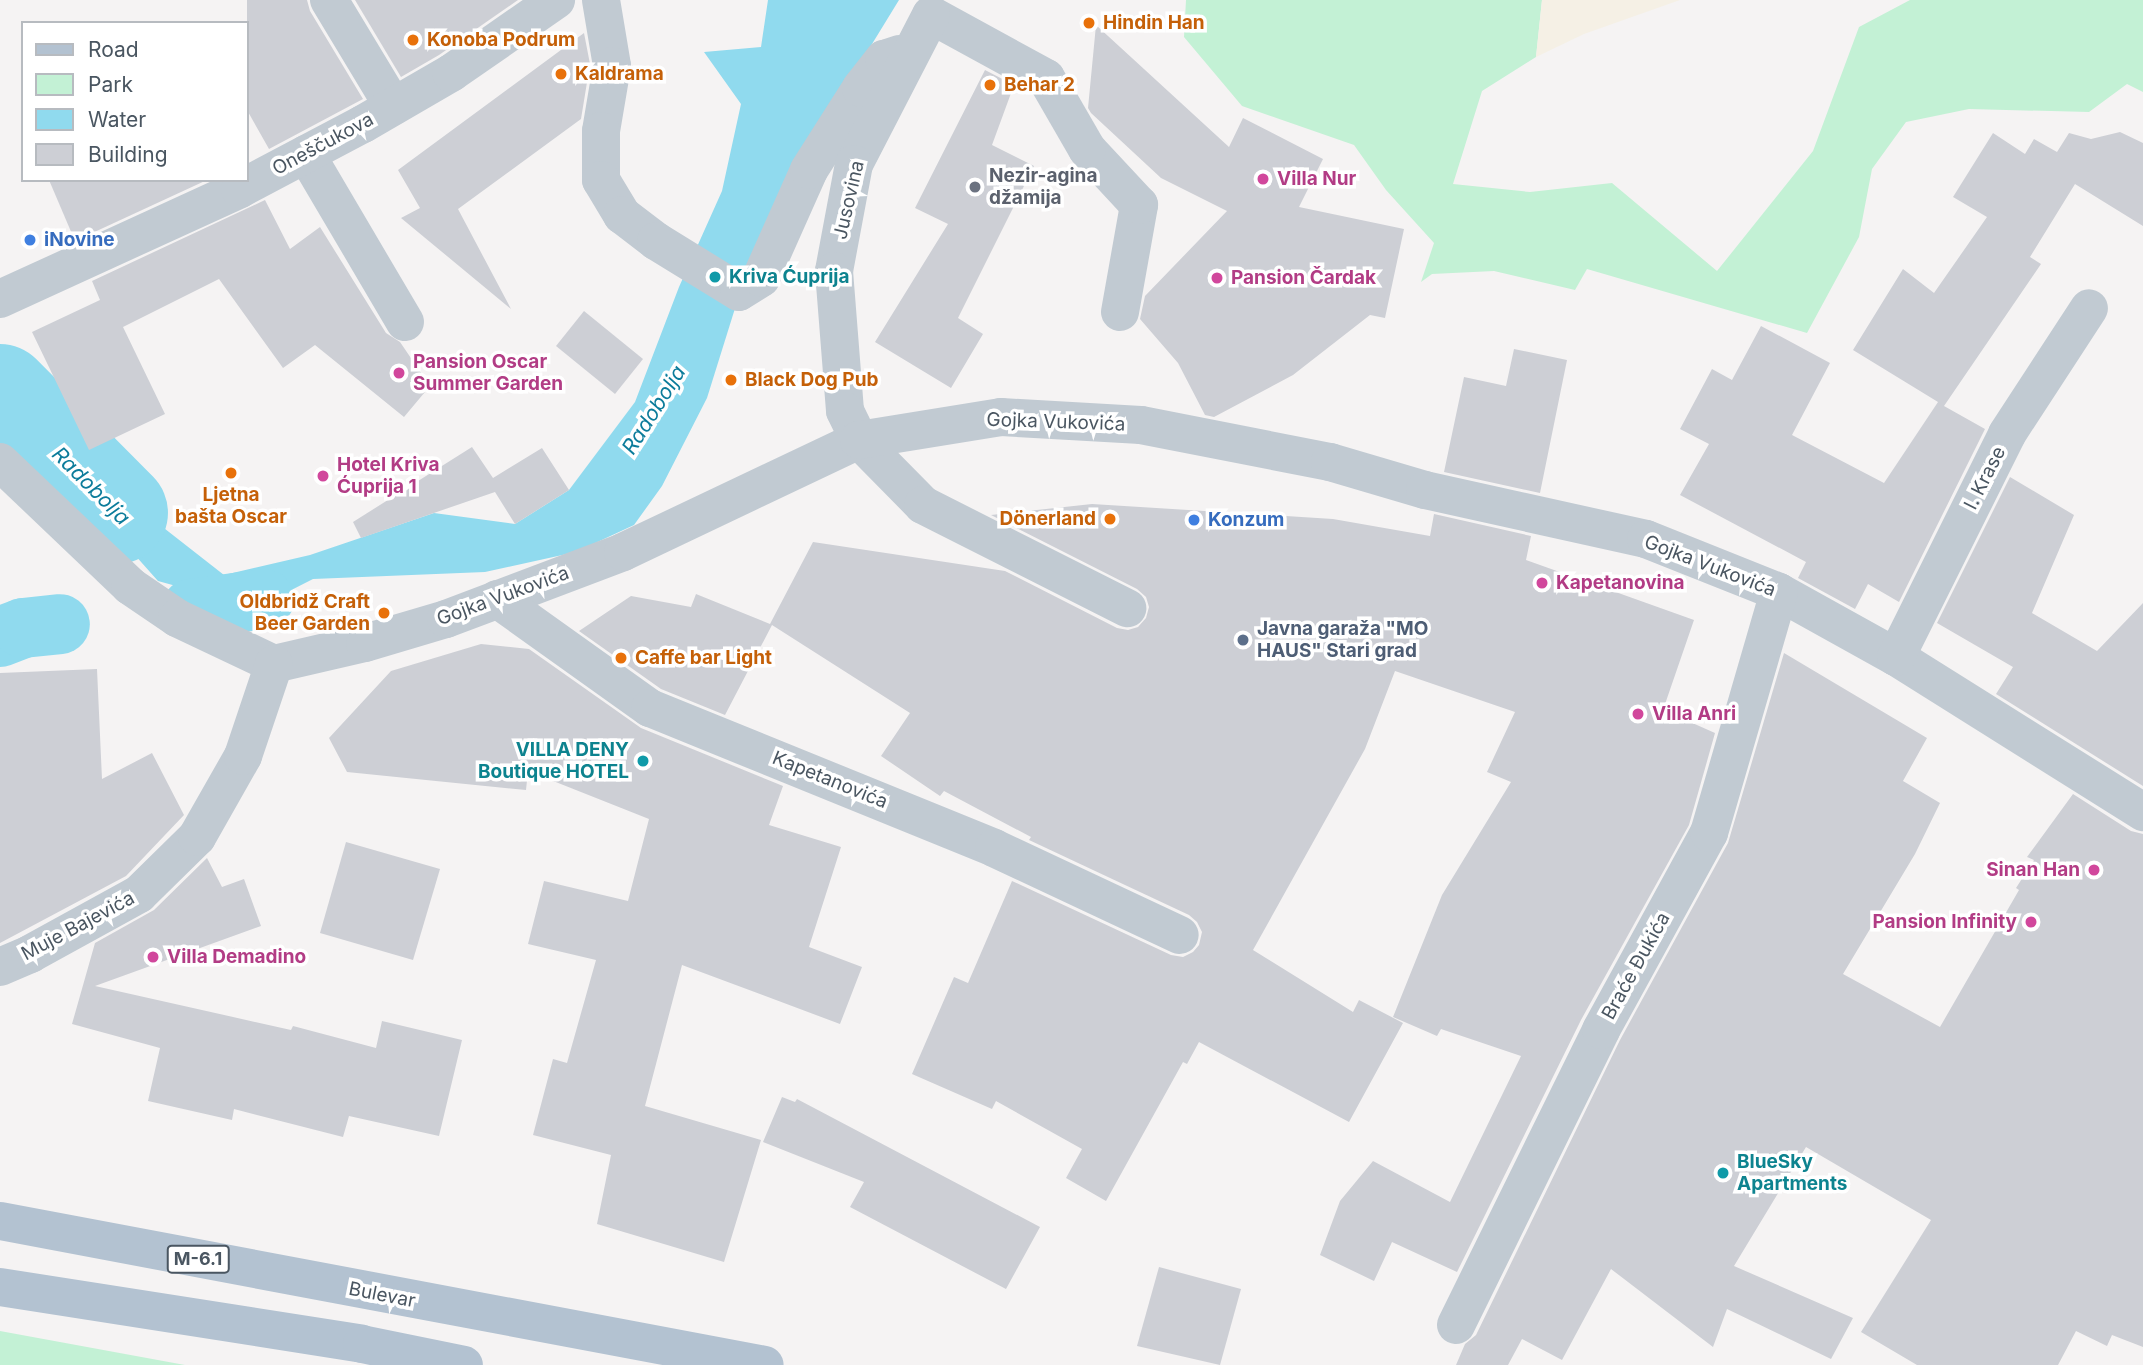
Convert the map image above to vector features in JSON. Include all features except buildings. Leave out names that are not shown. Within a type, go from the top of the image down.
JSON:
[{"type":"main road","name":"Bulevar","points":[[0,1221],[395,1298],[765,1365]]},
{"type":"main road","points":[[0,1287],[362,1344],[464,1365]]},
{"type":"street","points":[[328,0],[393,106]]},
{"type":"street","name":"Oneščukova","points":[[0,299],[240,189],[306,154],[451,73],[556,0]]},
{"type":"street","points":[[601,0],[612,66],[601,131],[601,180],[622,215],[656,241],[739,292],[761,278],[810,170],[861,88],[884,59],[914,48]]},
{"type":"street","name":"Jusovina","points":[[859,440],[845,411],[834,271],[854,164],[936,7],[1046,78],[1087,149],[1139,205],[1120,312]]},
{"type":"street","points":[[306,154],[405,322]]},
{"type":"street","name":"I. Krase","points":[[1896,657],[2007,435],[2089,308]]},
{"type":"street","name":"Gojka Vukovića","points":[[274,664],[365,643],[446,619],[623,552],[765,482],[859,440],[1001,417],[1141,425],[1330,463],[1425,490],[1646,539],[1779,593],[1896,657],[2143,812]]},
{"type":"street","points":[[859,440],[923,505],[1127,608]]},
{"type":"street","points":[[0,462],[131,586],[177,618],[274,664]]},
{"type":"street","name":"Braće Đukića","points":[[1456,1325],[1601,1030],[1709,833],[1779,593]]},
{"type":"street","name":"Kapetanovića","points":[[497,599],[649,708],[995,848],[1180,935]]},
{"type":"street","name":"Muje Bajevića","points":[[0,967],[30,954],[139,894],[197,836],[243,756],[274,664]]},
{"type":"green space","points":[[1186,0],[1542,0],[1536,57],[1482,91],[1453,184],[1530,192],[1612,183],[1717,271],[1813,151],[1859,27],[1910,0],[2143,0],[2143,92],[2127,84],[2089,112],[1969,109],[1906,122],[1872,169],[1859,237],[1807,333],[1587,269],[1575,290],[1494,271],[1432,274],[1421,282],[1434,243],[1386,190],[1354,145],[1242,106],[1184,37]]},
{"type":"green space","points":[[0,1331],[185,1365],[0,1365]]},
{"type":"sand","points":[[1542,0],[1680,0],[1584,34],[1536,57]]},
{"type":"water","points":[[768,0],[899,0],[853,75],[737,302],[707,398],[662,486],[634,525],[576,552],[485,572],[313,579],[256,608],[158,581],[21,427],[17,396],[114,489],[224,575],[310,555],[434,513],[515,524],[569,490],[635,402],[679,287],[722,191],[741,104],[704,52],[761,47]]},
{"type":"waterway","name":"Radobolja","points":[[0,395],[117,513]]},
{"type":"waterway","name":"Radobolja","points":[[191,609],[264,599]]},
{"type":"waterway","name":"Radobolja","points":[[0,637],[23,628],[60,624]]},
{"type":"place","name":"Hindin Han","points":[[1089,23]]},
{"type":"place","name":"Konoba Podrum","points":[[413,40]]},
{"type":"place","name":"Kaldrama","points":[[561,74]]},
{"type":"place","name":"Behar 2","points":[[990,85]]},
{"type":"place","name":"Villa Nur","points":[[1263,179]]},
{"type":"place","name":"Nezir-agina džamija","points":[[975,187]]},
{"type":"place","name":"iNovine","points":[[30,240]]},
{"type":"place","name":"Kriva Ćuprija","points":[[715,277]]},
{"type":"place","name":"Pansion Čardak","points":[[1217,278]]},
{"type":"place","name":"Pansion Oscar Summer Garden","points":[[399,373]]},
{"type":"place","name":"Black Dog Pub","points":[[731,380]]},
{"type":"place","name":"Ljetna bašta Oscar","points":[[231,473]]},
{"type":"place","name":"Hotel Kriva Ćuprija 1","points":[[323,476]]},
{"type":"place","name":"Dönerland","points":[[1110,519]]},
{"type":"place","name":"Konzum","points":[[1194,520]]},
{"type":"place","name":"Kapetanovina","points":[[1542,583]]},
{"type":"place","name":"Oldbridž Craft Beer Garden","points":[[384,613]]},
{"type":"place","name":"Javna garaža \"MO HAUS\" Stari grad","points":[[1243,640]]},
{"type":"place","name":"Caffe bar Light","points":[[621,658]]},
{"type":"place","name":"Villa Anri","points":[[1638,714]]},
{"type":"place","name":"VILLA DENY Boutique HOTEL","points":[[643,761]]},
{"type":"place","name":"Sinan Han","points":[[2094,870]]},
{"type":"place","name":"Pansion Infinity","points":[[2031,922]]},
{"type":"place","name":"Villa Demadino","points":[[153,957]]},
{"type":"place","name":"BlueSky Apartments","points":[[1723,1173]]}]
